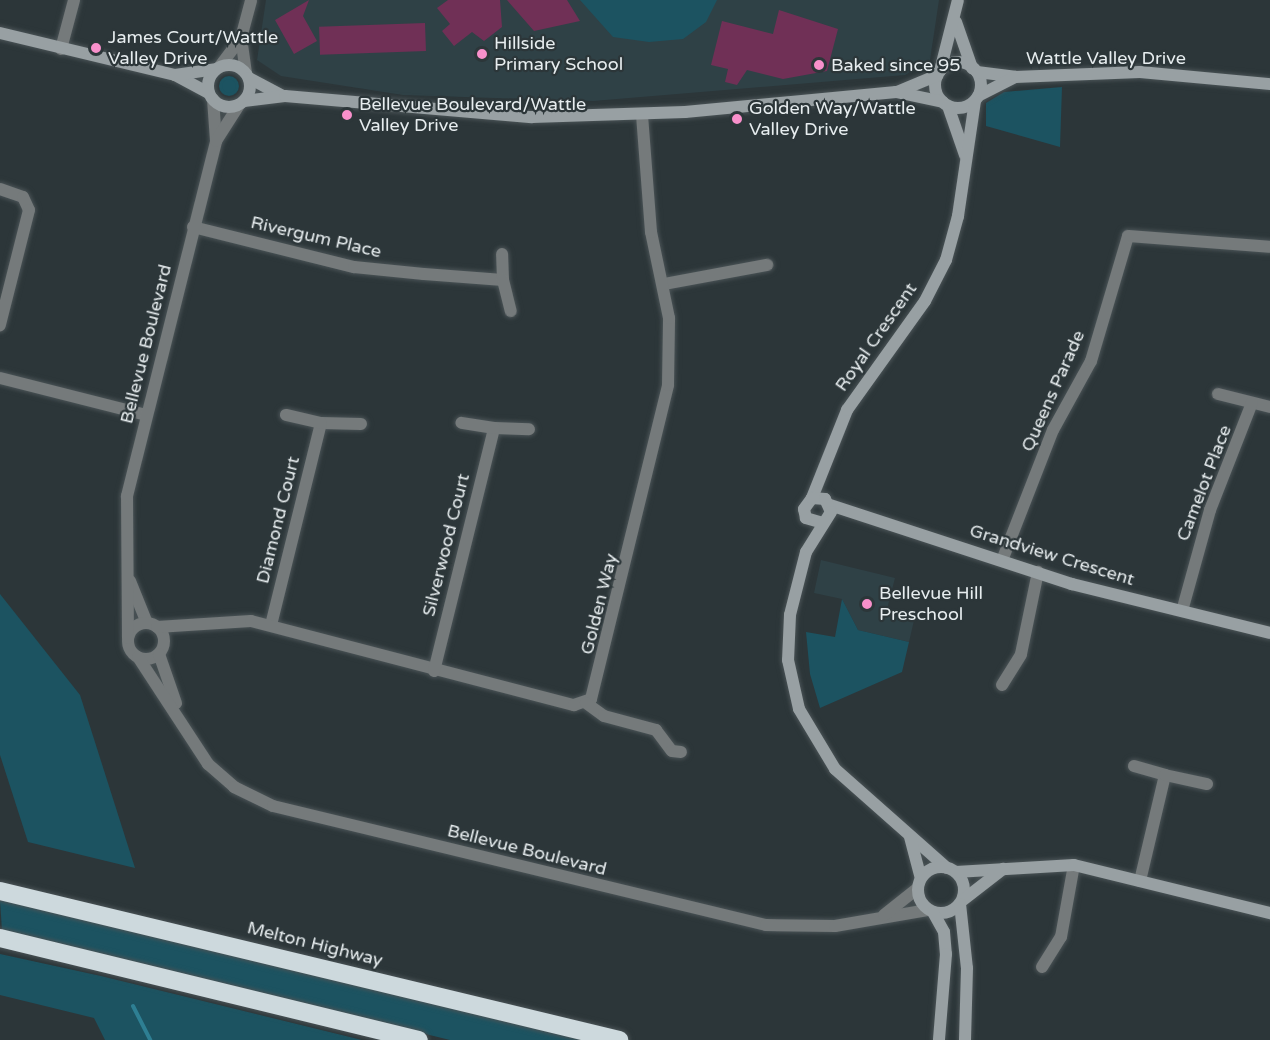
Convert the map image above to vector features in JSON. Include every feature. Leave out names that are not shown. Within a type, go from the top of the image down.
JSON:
[{"type":"highway","name":"Melton Highway","points":[[0,891],[619,1040]]},
{"type":"highway","points":[[0,938],[419,1040]]},
{"type":"street","points":[[61,49],[74,0]]},
{"type":"street","points":[[211,96],[218,68],[241,38],[251,0]]},
{"type":"street","points":[[945,104],[935,89],[958,0]]},
{"type":"street","points":[[896,92],[962,107],[976,99],[974,70],[955,18]]},
{"type":"street","points":[[0,33],[175,75],[225,106],[285,96],[454,114],[642,115],[896,92],[939,73],[952,63],[974,70]]},
{"type":"street","points":[[241,38],[248,76],[241,103]]},
{"type":"street","points":[[175,75],[237,66],[248,76],[285,96]]},
{"type":"street","name":"Wattle Valley Drive","points":[[974,70],[1015,77],[1140,72],[1270,84]]},
{"type":"street","name":"Wattle Valley Drive","points":[[976,99],[1015,77]]},
{"type":"street","name":"Bellevue Boulevard","points":[[211,96],[216,141]]},
{"type":"street","name":"Royal Crescent","points":[[807,518],[804,509],[812,498],[861,386],[938,278],[958,216],[976,99]]},
{"type":"street","name":"Bellevue Boulevard","points":[[241,103],[216,141],[127,496],[124,557],[128,638],[189,738],[234,787],[298,813],[732,919],[825,926],[931,911]]},
{"type":"street","name":"Royal Crescent","points":[[945,104],[966,156]]},
{"type":"street","name":"Golden Way","points":[[586,703],[597,691],[664,413],[670,340],[664,284],[651,232],[642,115]]},
{"type":"street","points":[[0,189],[23,197],[29,210],[0,325]]},
{"type":"street","name":"Rivergum Place","points":[[194,227],[354,267],[503,280]]},
{"type":"street","name":"Queens Parade","points":[[1003,558],[1053,430],[1091,361],[1128,236],[1270,247]]},
{"type":"street","points":[[502,254],[503,280],[511,311]]},
{"type":"street","points":[[664,284],[767,265]]},
{"type":"street","points":[[0,378],[146,415]]},
{"type":"street","points":[[1218,394],[1270,407]]},
{"type":"street","name":"Camelot Place","points":[[1182,611],[1210,510],[1252,403]]},
{"type":"street","points":[[286,415],[321,423],[361,424]]},
{"type":"street","name":"Diamond Court","points":[[271,625],[321,423]]},
{"type":"street","points":[[461,423],[494,428],[529,429]]},
{"type":"street","name":"Silverwood Court","points":[[434,671],[494,428]]},
{"type":"street","name":"Royal Crescent","points":[[825,522],[830,504],[826,466]]},
{"type":"street","name":"Grandview Crescent","points":[[812,498],[859,518],[1003,558],[1038,572],[1270,633]]},
{"type":"street","points":[[807,518],[806,552],[787,637],[799,709],[835,769],[951,870],[964,885],[961,902],[967,968],[965,1040]]},
{"type":"street","name":"Grandview Crescent","points":[[807,518],[825,522],[859,518]]},
{"type":"street","points":[[806,552],[825,522]]},
{"type":"street","name":"Bellevue Boulevard","points":[[124,557],[162,648],[189,738]]},
{"type":"street","points":[[1002,685],[1021,654],[1038,572]]},
{"type":"street","points":[[128,638],[133,628],[152,625],[236,619],[271,625],[434,671],[574,705],[586,703],[604,716],[656,730],[672,751],[681,753]]},
{"type":"street","points":[[138,657],[162,648],[197,623]]},
{"type":"street","points":[[1134,766],[1207,784]]},
{"type":"street","points":[[1140,881],[1165,775]]},
{"type":"street","points":[[909,835],[919,883],[931,911],[944,932],[946,954],[939,1040]]},
{"type":"street","points":[[919,883],[932,869],[1074,865],[1270,913]]},
{"type":"street","points":[[1042,967],[1061,937],[1074,865]]},
{"type":"street","points":[[931,911],[948,913],[1004,868]]},
{"type":"street","name":"Bellevue Boulevard","points":[[883,916],[919,883]]},
{"type":"shaded area","name":"Hillside Primary School","points":[[266,0],[939,0],[930,60],[905,75],[593,101],[403,95],[281,76],[257,60]]},
{"type":"shaded area","points":[[580,0],[717,0],[706,22],[683,39],[649,42],[613,37]]},
{"type":"shaded area","points":[[229,76],[236,79],[239,86],[236,93],[229,96],[222,93],[219,86],[222,79]]},
{"type":"shaded area","points":[[1062,87],[1060,147],[986,126],[986,103],[1004,92]]},
{"type":"shaded area","name":"Bellevue Hill Preschool","points":[[821,560],[895,578],[887,609],[915,616],[909,642],[858,630],[842,599],[814,593]]},
{"type":"shaded area","points":[[0,594],[80,695],[135,868],[28,842],[0,755]]},
{"type":"shaded area","points":[[842,599],[858,630],[909,642],[902,672],[820,708],[810,674],[806,632],[835,637]]},
{"type":"shaded area","points":[[0,901],[11,901],[589,1040],[450,1040],[2,930]]},
{"type":"shaded area","points":[[0,954],[101,976],[362,1040],[105,1040],[94,1018],[0,995]]},
{"type":"building","points":[[309,0],[303,16],[317,41],[294,54],[275,20]]},
{"type":"building","points":[[448,0],[500,0],[502,27],[484,41],[472,32],[454,46],[442,31],[450,24],[437,8]]},
{"type":"building","points":[[507,0],[567,0],[580,21],[534,31]]},
{"type":"building","points":[[779,10],[838,29],[827,71],[783,79],[747,70],[737,85],[725,82],[728,69],[711,65],[722,21],[773,34]]},
{"type":"building","points":[[425,23],[426,51],[320,55],[319,27]]},
{"type":"waterway","points":[[133,1006],[150,1040]]},
{"type":"place","name":"James Court/Wattle Valley Drive","points":[[96,48]]},
{"type":"place","name":"Hillside Primary School","points":[[482,54]]},
{"type":"place","name":"Baked since 95","points":[[819,65]]},
{"type":"place","name":"Bellevue Boulevard/Wattle Valley Drive","points":[[347,115]]},
{"type":"place","name":"Golden Way/Wattle Valley Drive","points":[[737,119]]},
{"type":"place","name":"Bellevue Hill Preschool","points":[[867,604]]}]
